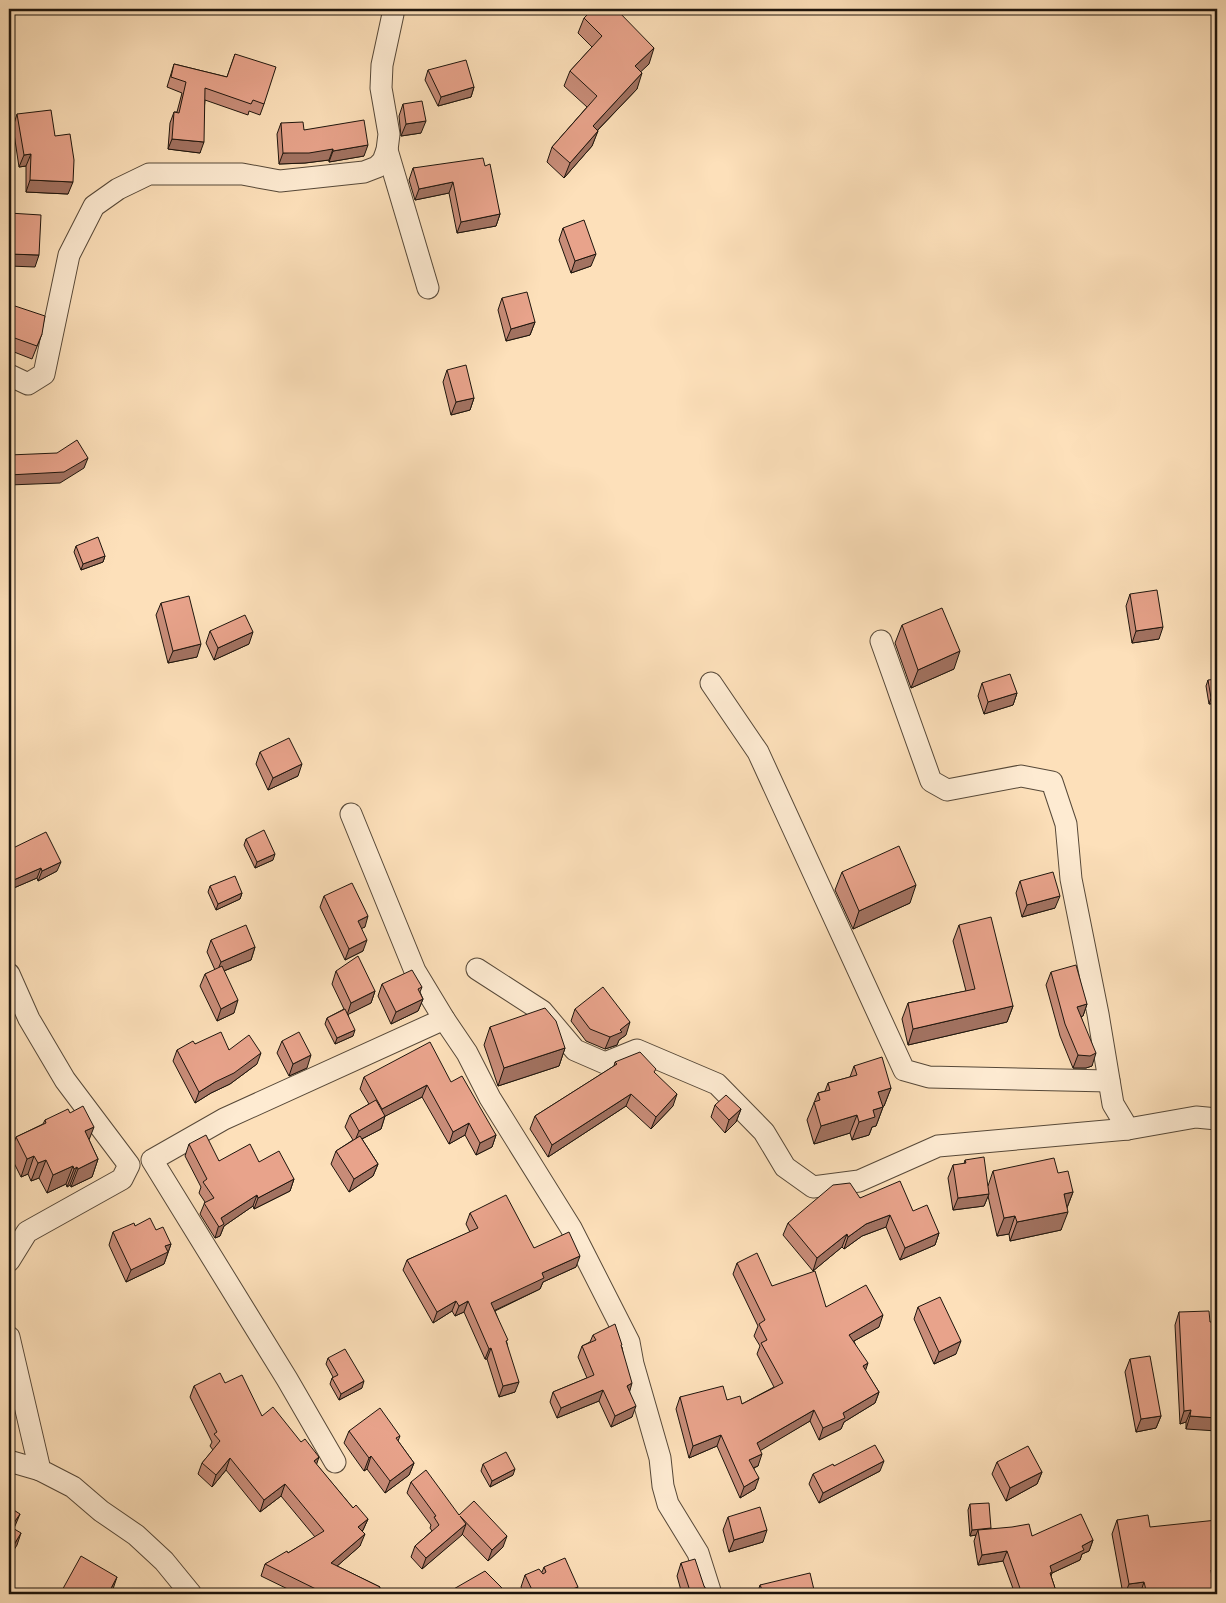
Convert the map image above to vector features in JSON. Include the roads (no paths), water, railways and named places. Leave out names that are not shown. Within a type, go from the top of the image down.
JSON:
[{"type":"street","points":[[9,375],[28,384],[44,374],[68,255],[94,206],[118,189],[149,174],[242,174],[280,181],[364,172],[377,167],[383,161],[387,150],[389,134],[381,88],[382,65],[393,14],[392,9]]},
{"type":"street","points":[[387,150],[428,288]]},
{"type":"street","points":[[882,641],[931,781],[947,790],[1021,776],[1052,782],[1066,824],[1072,879],[1113,1104],[1128,1129]]},
{"type":"street","points":[[711,683],[758,752],[904,1070],[929,1077],[1109,1081]]},
{"type":"street","points":[[351,814],[415,971],[444,1019],[468,1053],[490,1098],[571,1228],[629,1342],[660,1458],[663,1486],[668,1504],[698,1553],[711,1594]]},
{"type":"street","points":[[477,970],[542,1011],[575,1050],[605,1063],[637,1050],[716,1084],[764,1132],[785,1167],[813,1187],[859,1181],[938,1146],[1128,1129],[1196,1117],[1217,1119]]},
{"type":"street","points":[[9,974],[29,1019],[65,1080],[129,1166],[122,1179],[26,1232],[9,1261]]},
{"type":"street","points":[[336,1462],[152,1160],[224,1119],[444,1019]]},
{"type":"street","points":[[9,1337],[40,1470]]},
{"type":"street","points":[[9,1461],[40,1470],[73,1487],[101,1511],[136,1534],[164,1561],[191,1594]]}]
